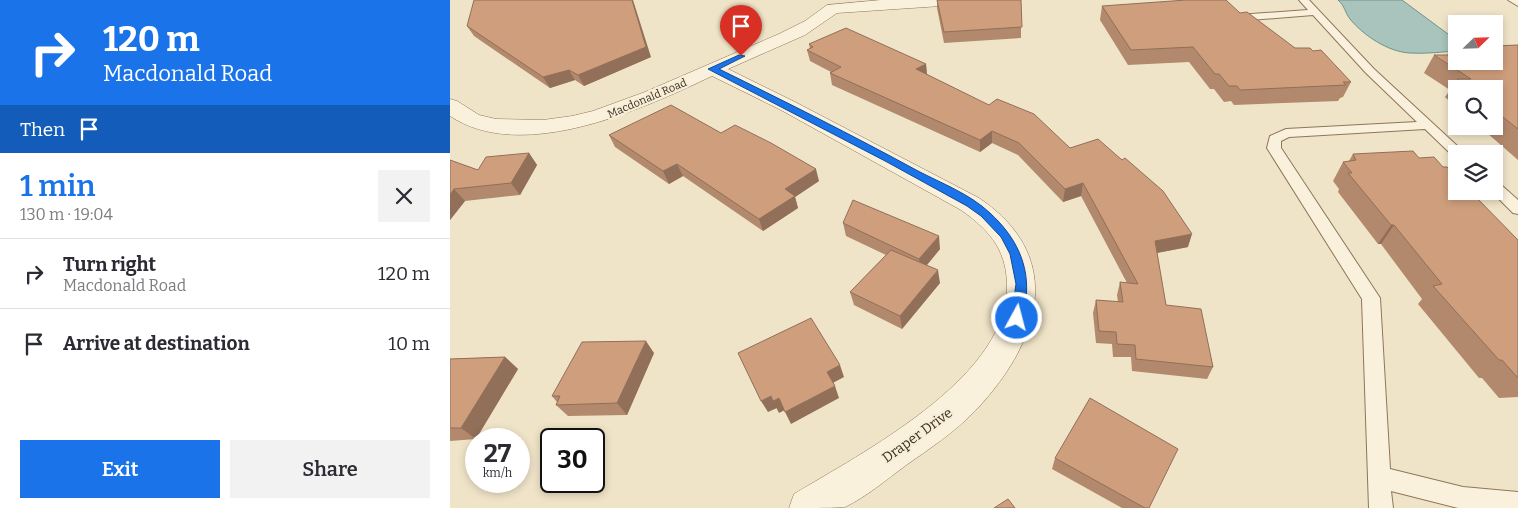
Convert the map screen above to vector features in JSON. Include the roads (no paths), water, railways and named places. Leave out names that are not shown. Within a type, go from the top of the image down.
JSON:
[{"type":"street","points":[[833,4],[956,0]]},
{"type":"street","name":"Macdonald Road","points":[[450,105],[459,114],[477,122],[502,127],[558,126],[587,121],[620,111],[813,23],[833,4]]},
{"type":"street","name":"Draper Drive","points":[[712,69],[788,106],[970,204],[985,214],[1005,234],[1016,254],[1022,284],[1017,318],[999,356],[977,386],[947,415],[869,470],[808,508]]},
{"type":"lane","points":[[1304,0],[1370,71],[1449,145]]},
{"type":"lane","points":[[1513,0],[1518,3]]},
{"type":"lane","points":[[1237,18],[1314,12]]},
{"type":"lane","points":[[1381,508],[1372,298],[1274,148],[1275,139],[1286,133],[1428,125]]},
{"type":"lane","points":[[1503,195],[1518,209]]},
{"type":"lane","points":[[1380,477],[1463,498],[1518,503]]},
{"type":"water","points":[[1338,0],[1402,0],[1448,34],[1448,52],[1410,53],[1393,50],[1369,37],[1355,25],[1348,17]]}]
